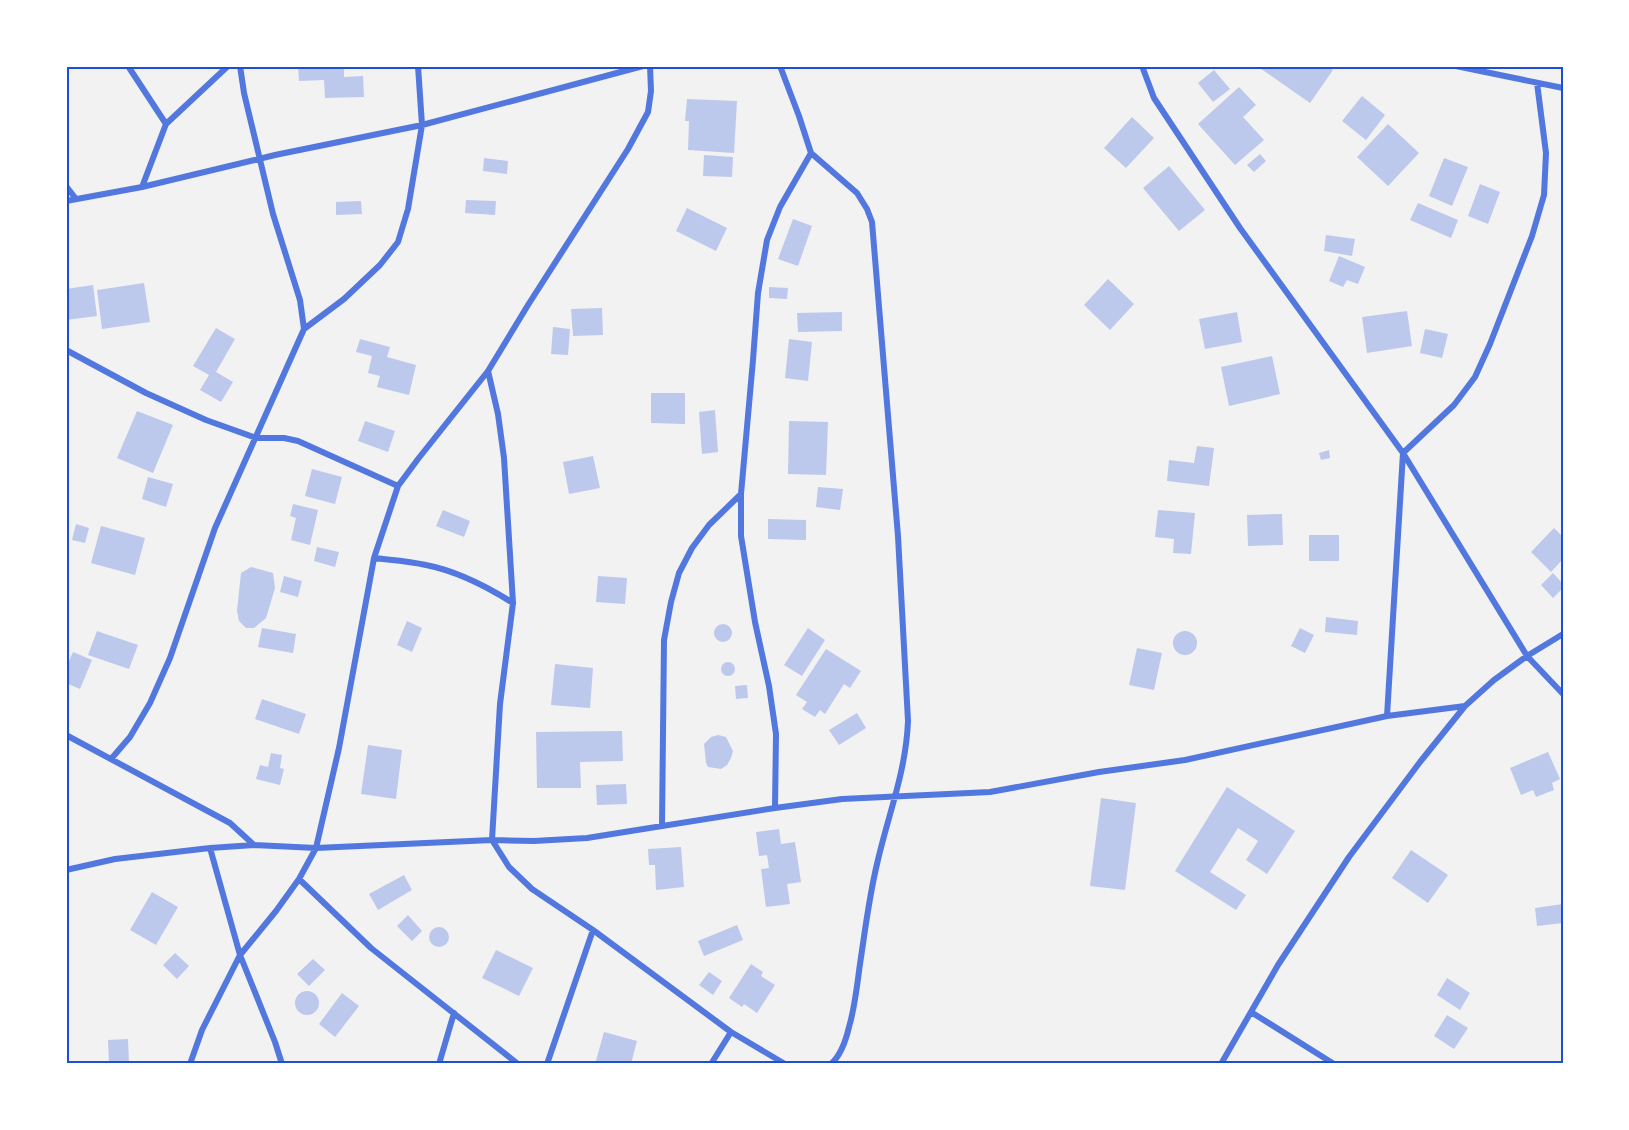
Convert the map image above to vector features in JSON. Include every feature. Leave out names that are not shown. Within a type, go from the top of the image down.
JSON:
[{"type":"street","points":[[128,66],[166,124]]},
{"type":"street","points":[[142,187],[166,124],[228,66]]},
{"type":"street","points":[[240,66],[244,93],[273,214],[300,300],[304,329]]},
{"type":"street","points":[[111,759],[130,737],[150,703],[170,658],[215,528],[304,329],[344,299],[380,265],[398,242],[408,210],[422,125],[418,66]]},
{"type":"street","points":[[66,201],[142,187],[260,158],[422,125],[643,66]]},
{"type":"street","points":[[190,1064],[202,1030],[240,955],[300,879],[316,848],[339,748],[374,558],[398,486],[488,371],[628,149],[648,112],[651,91],[650,66]]},
{"type":"street","points":[[780,66],[811,153],[857,194],[872,222],[898,536],[908,721],[906,754],[877,864],[850,1026],[836,1059],[831,1064]]},
{"type":"street","points":[[1142,66],[1154,98],[1240,228],[1403,453],[1527,656],[1563,693]]},
{"type":"street","points":[[1456,66],[1563,88]]},
{"type":"street","points":[[1387,716],[1403,453],[1454,405],[1475,377],[1532,236],[1544,195],[1546,153],[1537,83]]},
{"type":"street","points":[[775,808],[776,734],[741,536],[741,494],[758,292],[767,240],[780,207],[811,153]]},
{"type":"street","points":[[66,186],[76,199]]},
{"type":"street","points":[[66,350],[146,393],[206,420],[256,438],[284,438],[298,441],[398,486]]},
{"type":"street","points":[[488,371],[498,414],[504,458],[513,603],[500,704],[492,840],[509,867],[532,889],[593,930],[731,1032],[785,1064]]},
{"type":"street","points":[[662,826],[664,640],[671,602],[679,573],[692,548],[709,525],[741,494]]},
{"type":"street","points":[[374,558],[427,565],[462,575],[486,586],[513,603]]},
{"type":"street","points":[[1221,1064],[1278,965],[1349,857],[1420,762],[1465,706],[1494,680],[1563,634]]},
{"type":"street","points":[[66,870],[115,859],[254,845],[316,848],[587,838],[775,808],[842,800],[990,792],[1099,772],[1185,760],[1387,716],[1465,706]]},
{"type":"street","points":[[66,735],[230,823],[254,845]]},
{"type":"street","points":[[210,848],[240,955],[282,1064]]},
{"type":"street","points":[[300,879],[371,948],[518,1064]]},
{"type":"street","points":[[547,1064],[593,930]]},
{"type":"street","points":[[1251,1012],[1335,1064]]},
{"type":"street","points":[[439,1064],[454,1013]]},
{"type":"street","points":[[711,1064],[731,1032]]},
{"type":"building","points":[[298,66],[344,66],[344,77],[363,76],[364,97],[325,98],[324,80],[299,81]]},
{"type":"building","points":[[1257,66],[1327,66],[1333,70],[1310,103]]},
{"type":"building","points":[[1214,70],[1230,89],[1213,102],[1198,83]]},
{"type":"building","points":[[1239,87],[1256,105],[1243,117],[1264,140],[1235,165],[1198,124]]},
{"type":"building","points":[[1362,96],[1385,115],[1366,140],[1342,121]]},
{"type":"building","points":[[687,99],[737,101],[734,153],[688,150],[689,121],[685,121]]},
{"type":"building","points":[[1132,117],[1154,138],[1126,168],[1104,148]]},
{"type":"building","points":[[1388,124],[1419,153],[1388,186],[1357,157]]},
{"type":"building","points":[[1260,154],[1266,161],[1254,172],[1247,165]]},
{"type":"building","points":[[704,155],[733,157],[732,177],[703,176]]},
{"type":"building","points":[[484,158],[508,161],[507,174],[483,171]]},
{"type":"building","points":[[1444,158],[1468,167],[1452,206],[1429,196]]},
{"type":"building","points":[[1169,166],[1205,210],[1179,231],[1143,188]]},
{"type":"building","points":[[1480,184],[1500,192],[1488,224],[1468,216]]},
{"type":"building","points":[[466,200],[496,201],[495,215],[465,213]]},
{"type":"building","points":[[361,201],[362,214],[336,215],[336,202]]},
{"type":"building","points":[[1418,203],[1458,220],[1451,238],[1410,220]]},
{"type":"building","points":[[687,208],[727,228],[716,251],[676,231]]},
{"type":"building","points":[[793,219],[812,226],[798,266],[778,259]]},
{"type":"building","points":[[1326,235],[1355,239],[1352,256],[1324,251]]},
{"type":"building","points":[[1339,256],[1365,267],[1358,284],[1347,280],[1343,287],[1329,281]]},
{"type":"building","points":[[1108,279],[1134,304],[1110,330],[1084,305]]},
{"type":"building","points":[[144,283],[150,322],[102,329],[97,290]]},
{"type":"building","points":[[93,285],[97,316],[66,320],[66,289]]},
{"type":"building","points":[[769,287],[788,288],[787,299],[769,298]]},
{"type":"building","points":[[602,308],[603,335],[573,336],[571,309]]},
{"type":"building","points":[[1407,311],[1412,346],[1367,353],[1362,317]]},
{"type":"building","points":[[842,312],[842,331],[798,332],[797,313]]},
{"type":"building","points":[[1237,312],[1242,342],[1205,349],[1199,319]]},
{"type":"building","points":[[553,327],[570,329],[568,355],[551,354]]},
{"type":"building","points":[[216,328],[235,339],[216,372],[233,382],[221,402],[200,390],[209,375],[193,366]]},
{"type":"building","points":[[1425,329],[1448,334],[1442,358],[1420,353]]},
{"type":"building","points":[[360,339],[390,347],[387,357],[416,365],[409,395],[377,387],[380,376],[368,373],[372,356],[356,352]]},
{"type":"building","points":[[789,339],[812,342],[808,381],[785,378]]},
{"type":"building","points":[[1272,356],[1280,394],[1229,406],[1221,367]]},
{"type":"building","points":[[651,393],[685,393],[685,424],[651,423]]},
{"type":"building","points":[[715,410],[718,452],[702,454],[699,412]]},
{"type":"building","points":[[137,411],[173,425],[153,473],[117,458]]},
{"type":"building","points":[[365,421],[395,431],[388,452],[358,441]]},
{"type":"building","points":[[789,421],[828,422],[826,475],[788,474]]},
{"type":"building","points":[[1197,446],[1214,448],[1209,486],[1167,481],[1169,460],[1194,463]]},
{"type":"building","points":[[1329,450],[1330,458],[1321,460],[1319,453]]},
{"type":"building","points":[[593,456],[600,488],[569,494],[563,462]]},
{"type":"building","points":[[312,469],[342,477],[335,504],[305,496]]},
{"type":"building","points":[[148,477],[173,484],[166,507],[142,499]]},
{"type":"building","points":[[818,487],[843,489],[840,510],[816,507]]},
{"type":"building","points":[[293,504],[318,510],[310,545],[291,540],[296,518],[290,516]]},
{"type":"building","points":[[443,510],[470,521],[464,537],[436,526]]},
{"type":"building","points":[[1158,510],[1195,513],[1191,554],[1173,553],[1174,539],[1155,537]]},
{"type":"building","points":[[1282,514],[1283,545],[1248,546],[1247,515]]},
{"type":"building","points":[[768,519],[806,520],[806,540],[768,539]]},
{"type":"building","points":[[76,524],[89,528],[85,543],[72,540]]},
{"type":"building","points":[[101,526],[145,538],[135,575],[91,563]]},
{"type":"building","points":[[1554,528],[1563,537],[1563,559],[1551,572],[1531,552]]},
{"type":"building","points":[[1309,535],[1339,535],[1339,561],[1309,561]]},
{"type":"building","points":[[317,547],[339,552],[335,567],[314,561]]},
{"type":"building","points":[[251,567],[273,573],[275,588],[266,618],[254,628],[246,628],[239,621],[237,611],[241,573]]},
{"type":"building","points":[[1553,573],[1563,584],[1563,588],[1553,598],[1541,585]]},
{"type":"building","points":[[284,576],[302,581],[298,597],[280,592]]},
{"type":"building","points":[[598,576],[627,578],[625,604],[596,602]]},
{"type":"building","points":[[1326,617],[1358,621],[1357,635],[1325,632]]},
{"type":"building","points":[[407,621],[422,628],[412,652],[397,645]]},
{"type":"building","points":[[723,624],[729,627],[732,633],[729,639],[723,642],[717,639],[714,633],[717,627]]},
{"type":"building","points":[[262,628],[296,634],[293,653],[258,647]]},
{"type":"building","points":[[808,628],[825,640],[802,676],[784,665]]},
{"type":"building","points":[[1300,628],[1314,635],[1305,653],[1291,646]]},
{"type":"building","points":[[97,631],[138,645],[129,669],[88,655]]},
{"type":"building","points":[[1185,631],[1190,632],[1196,638],[1196,648],[1190,654],[1185,655],[1180,654],[1174,648],[1173,643],[1174,638],[1180,632]]},
{"type":"building","points":[[1137,648],[1162,653],[1154,690],[1129,685]]},
{"type":"building","points":[[826,649],[861,671],[850,688],[844,684],[825,714],[820,710],[815,717],[802,709],[807,702],[796,695]]},
{"type":"building","points":[[73,652],[92,660],[80,689],[66,683],[66,668]]},
{"type":"building","points":[[725,662],[731,662],[735,669],[731,676],[725,676],[721,672],[721,666]]},
{"type":"building","points":[[555,664],[593,668],[590,708],[551,705]]},
{"type":"building","points":[[747,685],[748,698],[736,699],[735,686]]},
{"type":"building","points":[[262,699],[306,714],[299,734],[255,719]]},
{"type":"building","points":[[857,713],[866,728],[839,745],[829,730]]},
{"type":"building","points":[[622,731],[623,761],[580,762],[581,788],[537,788],[536,732]]},
{"type":"building","points":[[718,735],[726,737],[733,751],[727,765],[721,769],[708,767],[704,744],[711,737]]},
{"type":"building","points":[[368,745],[402,750],[396,799],[361,794]]},
{"type":"building","points":[[1548,752],[1560,779],[1552,783],[1554,790],[1536,797],[1533,790],[1521,795],[1510,768]]},
{"type":"building","points":[[271,753],[282,755],[280,768],[284,769],[280,785],[256,779],[260,765],[268,767]]},
{"type":"building","points":[[626,784],[627,804],[597,805],[596,785]]},
{"type":"building","points":[[1227,787],[1295,831],[1267,874],[1246,860],[1258,841],[1238,828],[1210,872],[1246,895],[1236,910],[1175,871]]},
{"type":"building","points":[[1101,798],[1136,803],[1125,890],[1090,886]]},
{"type":"building","points":[[779,829],[781,844],[795,842],[801,882],[787,884],[790,904],[766,907],[761,869],[769,868],[767,855],[759,856],[756,832]]},
{"type":"building","points":[[681,847],[684,887],[656,890],[655,865],[649,865],[648,849]]},
{"type":"building","points":[[1411,850],[1448,875],[1428,903],[1392,878]]},
{"type":"building","points":[[404,875],[412,890],[378,910],[369,894]]},
{"type":"building","points":[[152,892],[178,907],[156,945],[130,930]]},
{"type":"building","points":[[1563,904],[1563,923],[1537,926],[1535,908]]},
{"type":"building","points":[[408,915],[422,931],[412,941],[397,926]]},
{"type":"building","points":[[737,925],[743,940],[704,956],[698,941]]},
{"type":"building","points":[[439,927],[446,930],[449,937],[446,944],[439,947],[432,944],[429,937],[432,930]]},
{"type":"building","points":[[496,950],[533,968],[519,996],[482,978]]},
{"type":"building","points":[[175,953],[189,966],[177,979],[163,965]]},
{"type":"building","points":[[313,959],[325,970],[309,986],[297,974]]},
{"type":"building","points":[[751,964],[763,972],[761,976],[775,985],[757,1013],[729,998]]},
{"type":"building","points":[[709,972],[722,981],[713,995],[699,985]]},
{"type":"building","points":[[1447,978],[1470,993],[1460,1010],[1437,995]]},
{"type":"building","points":[[307,991],[315,995],[319,1003],[315,1011],[307,1015],[299,1011],[295,1003],[299,995]]},
{"type":"building","points":[[342,993],[359,1006],[335,1037],[319,1024]]},
{"type":"building","points":[[1447,1015],[1468,1028],[1454,1049],[1434,1036]]},
{"type":"building","points":[[604,1032],[637,1041],[631,1064],[595,1064]]},
{"type":"building","points":[[128,1039],[129,1064],[109,1064],[108,1040]]}]
